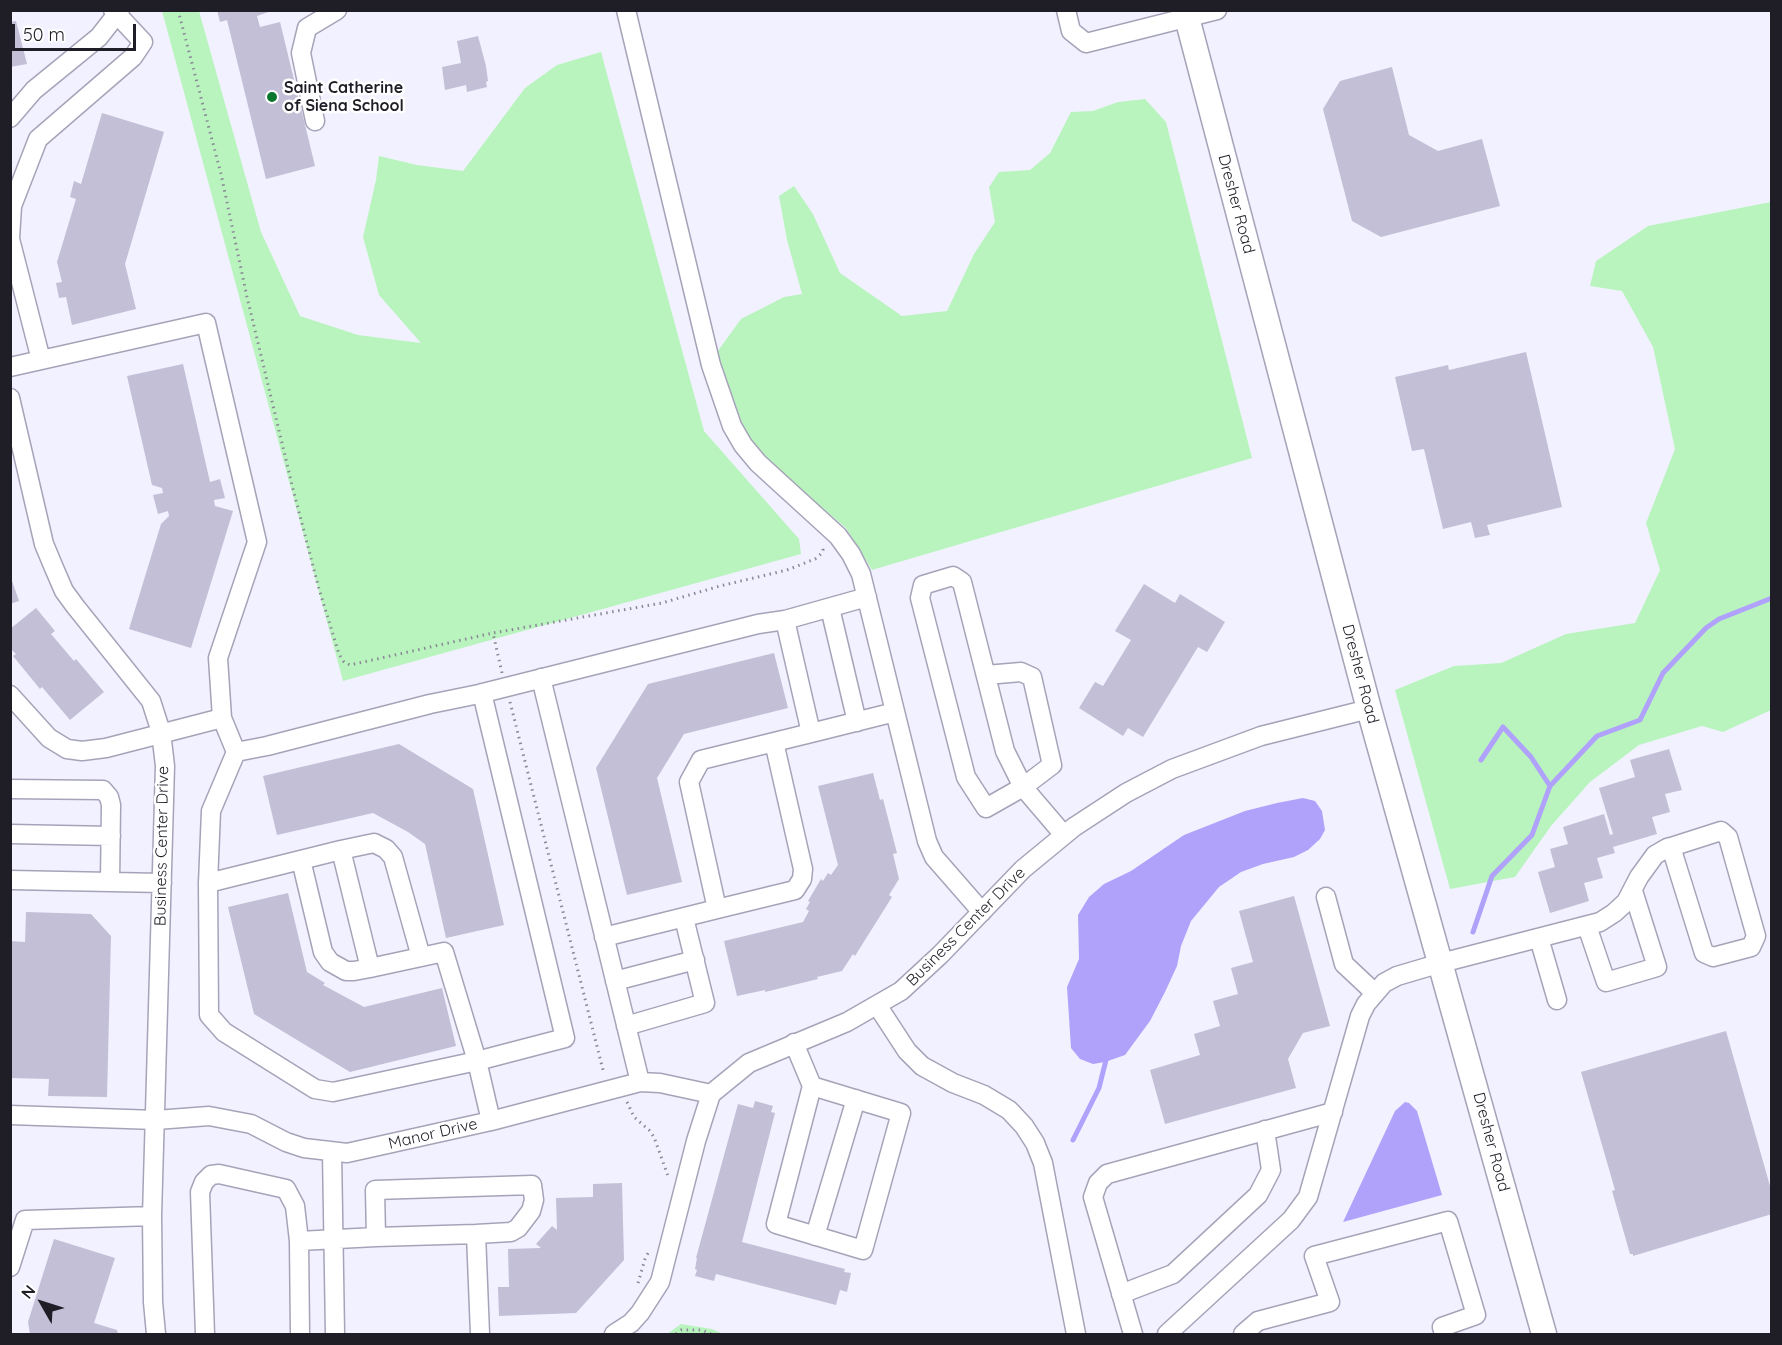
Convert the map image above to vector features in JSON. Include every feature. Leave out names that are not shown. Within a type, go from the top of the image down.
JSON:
[{"type":"main road","name":"Dresher Road","points":[[1186,14],[1369,709],[1544,1335]]},
{"type":"street","points":[[315,122],[301,53],[307,28],[337,10]]},
{"type":"street","points":[[626,10],[711,365],[732,426],[743,445],[758,463],[838,536],[851,554],[861,574],[933,857],[982,912]]},
{"type":"street","points":[[1066,10],[1071,31],[1086,43],[1186,14],[1217,10]]},
{"type":"street","points":[[10,118],[34,90],[99,37],[117,12],[143,42],[133,57],[38,139],[12,206],[10,239],[41,360]]},
{"type":"street","points":[[10,367],[206,323],[257,542],[218,658],[222,718],[236,752],[211,811],[208,883],[209,1015],[224,1032],[315,1089],[333,1092],[477,1061],[565,1038],[482,693]]},
{"type":"street","name":"Business Center Drive","points":[[10,398],[44,544],[64,591],[151,701],[161,732],[165,766],[152,1216],[153,1302],[156,1335]]},
{"type":"street","points":[[986,675],[1021,672],[1032,677],[1052,765],[1023,787],[986,808],[966,777],[920,598],[923,585],[953,576],[962,582],[1005,751],[1023,787],[1064,835]]},
{"type":"street","points":[[236,752],[758,624],[784,620],[867,597]]},
{"type":"street","points":[[830,608],[857,722]]},
{"type":"street","points":[[784,620],[811,733]]},
{"type":"street","points":[[541,678],[640,1082]]},
{"type":"street","points":[[10,695],[49,738],[68,749],[82,751],[106,748],[222,718]]},
{"type":"street","name":"Business Center Drive","points":[[711,1094],[749,1063],[847,1022],[902,991],[1023,869],[1064,835],[1126,793],[1172,769],[1262,736],[1369,709]]},
{"type":"street","points":[[717,909],[688,782],[701,760],[895,712]]},
{"type":"street","points":[[604,937],[795,890],[802,879],[803,869],[774,742]]},
{"type":"street","points":[[10,789],[103,790],[109,797],[111,805],[110,882]]},
{"type":"street","points":[[1167,1335],[1291,1220],[1308,1197],[1360,1016],[1384,983],[1397,976],[1441,963],[1600,922],[1614,914],[1633,891],[1639,877],[1654,855],[1671,847],[1721,831],[1728,837],[1756,936],[1750,947],[1713,957],[1704,953],[1671,847]]},
{"type":"street","points":[[10,834],[111,836]]},
{"type":"street","points":[[208,883],[374,843],[386,849],[393,856],[421,957]]},
{"type":"street","points":[[341,850],[370,968]]},
{"type":"street","points":[[301,860],[323,952],[330,962],[345,971],[354,972],[444,952],[477,1061],[491,1121]]},
{"type":"street","points":[[10,880],[162,883]]},
{"type":"street","points":[[1587,926],[1606,982],[1657,967],[1633,891]]},
{"type":"street","points":[[1326,897],[1344,964],[1375,993]]},
{"type":"street","points":[[626,1026],[705,1003],[684,918]]},
{"type":"street","points":[[1539,938],[1557,1000]]},
{"type":"street","points":[[615,981],[695,960]]},
{"type":"street","points":[[877,1005],[907,1051],[922,1066],[953,1083],[984,1095],[1009,1110],[1024,1126],[1035,1143],[1043,1164],[1076,1335]]},
{"type":"street","points":[[794,1043],[812,1086],[776,1224],[863,1250],[901,1113],[812,1086]]},
{"type":"street","name":"Manor Drive","points":[[10,1115],[156,1120],[209,1116],[251,1124],[286,1142],[304,1148],[347,1153],[491,1121],[640,1082],[660,1083],[711,1094]]},
{"type":"street","points":[[614,1335],[631,1323],[640,1313],[660,1282],[696,1141],[711,1094]]},
{"type":"street","points":[[815,1236],[856,1099]]},
{"type":"street","points":[[1133,1335],[1093,1197],[1098,1183],[1107,1174],[1333,1112]]},
{"type":"street","points":[[1121,1294],[1173,1275],[1258,1195],[1271,1170],[1265,1130]]},
{"type":"street","points":[[332,1152],[335,1335]]},
{"type":"street","points":[[205,1335],[200,1191],[204,1182],[211,1175],[219,1174],[286,1189],[295,1206],[299,1241],[300,1335]]},
{"type":"street","points":[[299,1241],[511,1232],[518,1228],[531,1211],[534,1200],[532,1185],[375,1190],[376,1237]]},
{"type":"street","points":[[10,1268],[25,1220],[152,1216]]},
{"type":"street","points":[[1243,1335],[1258,1321],[1330,1302],[1314,1256],[1448,1221],[1476,1315],[1442,1327],[1444,1335]]},
{"type":"street","points":[[476,1234],[480,1335]]},
{"type":"path","points":[[178,10],[221,174],[247,297],[293,489],[319,589],[339,654],[345,662],[350,665],[493,633],[662,603],[805,564],[821,554],[823,550],[819,540]]},
{"type":"path","points":[[493,633],[603,1072],[620,1088],[634,1117],[654,1137],[670,1179]]},
{"type":"path","points":[[638,1285],[649,1252]]},
{"type":"path","points":[[676,1335],[681,1330],[702,1330],[711,1335]]},
{"type":"green space","points":[[162,11],[199,11],[261,232],[300,316],[358,335],[421,343],[379,295],[363,237],[379,156],[417,165],[463,171],[525,88],[557,65],[601,52],[704,431],[799,539],[801,554],[343,681]]},
{"type":"green space","points":[[1145,99],[1166,122],[1252,458],[872,570],[846,528],[771,465],[747,438],[717,352],[741,319],[784,297],[802,294],[787,240],[779,196],[794,186],[813,214],[840,273],[902,316],[947,311],[974,254],[995,222],[989,187],[999,172],[1030,170],[1050,153],[1071,112],[1093,111],[1118,102]]},
{"type":"green space","points":[[1771,202],[1771,710],[1723,732],[1702,726],[1639,745],[1590,782],[1551,826],[1515,877],[1450,889],[1395,690],[1454,666],[1501,663],[1566,634],[1635,623],[1660,570],[1646,523],[1675,449],[1653,347],[1622,291],[1590,286],[1596,261],[1648,226]]},
{"type":"green space","points":[[681,1324],[712,1329],[723,1334],[667,1334]]},
{"type":"shaded area","points":[[1303,798],[1315,801],[1322,811],[1325,830],[1320,839],[1308,850],[1294,857],[1241,872],[1219,887],[1191,921],[1181,946],[1177,966],[1165,992],[1150,1021],[1125,1055],[1093,1064],[1080,1059],[1071,1048],[1067,987],[1079,959],[1078,915],[1089,897],[1104,884],[1131,871],[1184,835],[1245,811]]},
{"type":"shaded area","points":[[1405,1102],[1417,1111],[1442,1195],[1343,1222],[1395,1111]]},
{"type":"building","name":"Saint Catherine of Siena School","points":[[217,10],[274,10],[257,16],[260,27],[280,22],[315,166],[266,179],[227,20],[220,22]]},
{"type":"building","points":[[16,21],[27,64],[10,67],[10,22]]},
{"type":"building","points":[[478,36],[486,66],[487,87],[467,92],[466,85],[445,90],[442,67],[461,63],[457,41]]},
{"type":"building","points":[[1392,67],[1409,135],[1438,151],[1482,139],[1500,206],[1381,237],[1352,221],[1323,109],[1340,81]]},
{"type":"building","points":[[102,113],[164,132],[125,264],[136,309],[72,325],[66,297],[59,298],[56,283],[62,282],[57,262],[76,199],[70,197],[74,181],[81,184]]},
{"type":"building","points":[[1526,352],[1562,507],[1487,525],[1490,535],[1475,538],[1471,522],[1443,529],[1424,449],[1412,451],[1395,377],[1448,365],[1449,370]]},
{"type":"building","points":[[183,364],[210,482],[220,479],[225,498],[214,500],[215,506],[233,511],[191,648],[129,629],[161,524],[169,516],[168,511],[158,514],[153,495],[163,493],[162,488],[152,485],[127,376]]},
{"type":"building","points":[[10,575],[19,601],[10,604]]},
{"type":"building","points":[[1144,584],[1175,603],[1180,594],[1225,622],[1207,652],[1198,647],[1143,737],[1128,728],[1123,736],[1079,708],[1095,682],[1103,686],[1131,640],[1115,631]]},
{"type":"building","points":[[36,608],[55,631],[51,634],[104,692],[70,720],[42,687],[40,689],[13,656],[16,654],[10,648],[10,629]]},
{"type":"building","points":[[774,653],[788,708],[684,734],[657,778],[682,882],[627,895],[596,768],[648,684]]},
{"type":"building","points":[[399,744],[473,789],[504,925],[446,938],[425,844],[373,813],[277,835],[263,776]]},
{"type":"building","points":[[1669,749],[1682,790],[1665,794],[1670,812],[1652,817],[1657,834],[1613,847],[1615,853],[1597,858],[1603,878],[1584,883],[1589,901],[1550,913],[1538,872],[1555,867],[1550,849],[1568,844],[1563,827],[1604,814],[1610,835],[1613,834],[1599,788],[1635,777],[1630,760]]},
{"type":"building","points":[[873,773],[880,800],[883,799],[897,853],[893,854],[899,879],[889,895],[892,897],[855,956],[853,954],[842,971],[765,992],[765,990],[737,996],[724,941],[803,922],[809,911],[806,909],[810,902],[808,901],[821,879],[823,881],[828,873],[831,875],[838,865],[818,786]]},
{"type":"building","points":[[288,893],[307,972],[325,983],[323,985],[364,1007],[442,988],[456,1046],[350,1072],[254,1014],[228,907]]},
{"type":"building","points":[[1294,896],[1330,1026],[1303,1033],[1288,1059],[1296,1088],[1165,1124],[1150,1070],[1200,1055],[1194,1034],[1220,1026],[1213,1001],[1238,994],[1231,968],[1253,962],[1239,911]]},
{"type":"building","points":[[26,912],[91,914],[111,936],[107,1097],[48,1096],[49,1079],[10,1078],[10,941],[25,942]]},
{"type":"building","points":[[1726,1031],[1772,1193],[1772,1214],[1633,1256],[1630,1254],[1612,1191],[1615,1190],[1581,1072]]},
{"type":"building","points":[[755,1101],[773,1106],[771,1112],[775,1113],[742,1242],[845,1269],[844,1272],[851,1273],[847,1292],[840,1290],[836,1305],[716,1274],[714,1281],[695,1276],[696,1258],[738,1104],[753,1108]]},
{"type":"building","points":[[622,1183],[624,1260],[576,1313],[499,1316],[498,1287],[509,1287],[508,1249],[541,1248],[536,1244],[552,1226],[557,1230],[556,1198],[593,1197],[593,1184]]},
{"type":"building","points":[[54,1239],[115,1258],[94,1323],[117,1330],[118,1334],[30,1334],[28,1322]]},
{"type":"waterway","points":[[1481,760],[1503,727],[1531,757],[1550,786],[1597,736],[1640,720],[1663,673],[1706,628],[1719,619],[1772,598]]},
{"type":"waterway","points":[[1473,932],[1492,876],[1532,835],[1550,786]]},
{"type":"waterway","points":[[1073,1140],[1099,1088],[1107,1056]]},
{"type":"place","name":"Saint Catherine of Siena School","points":[[272,97]]}]
